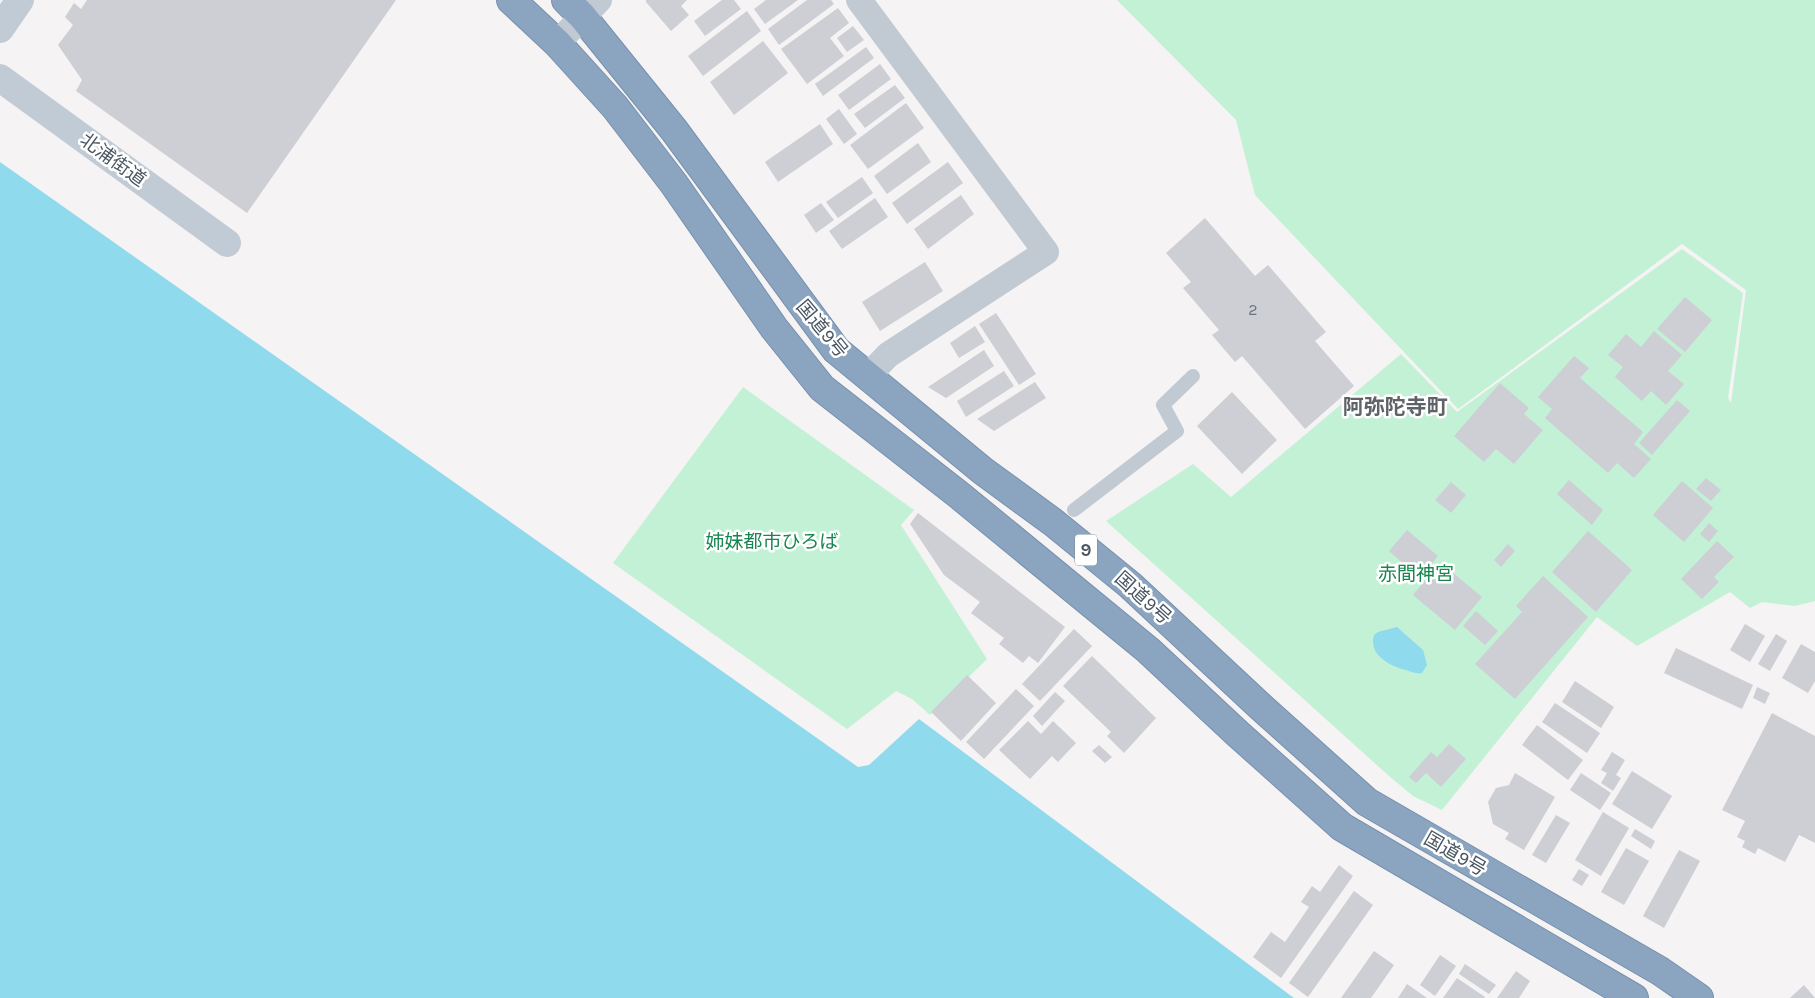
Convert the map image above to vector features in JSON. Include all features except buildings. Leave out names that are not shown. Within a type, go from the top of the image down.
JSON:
[{"type":"highway","name":"国道9号","points":[[511,0],[557,44],[615,108],[674,184],[774,328],[822,388],[960,495],[1148,650],[1342,827],[1634,998]]},
{"type":"highway","name":"国道9号","points":[[582,5],[836,350],[983,471],[1054,523],[1130,584],[1262,708],[1367,802],[1660,971],[1698,998]]},
{"type":"street","points":[[0,29],[20,0]]},
{"type":"street","points":[[859,0],[1046,252],[888,355],[868,376]]},
{"type":"street","points":[[557,44],[582,5]]},
{"type":"street","name":"北浦街道","points":[[0,78],[227,243]]},
{"type":"lane","points":[[1074,510],[1177,431],[1163,405],[1193,376]]},
{"type":"green space","name":"赤間神宮","points":[[1117,0],[1815,0],[1815,601],[1795,606],[1762,602],[1750,608],[1730,592],[1637,646],[1597,617],[1442,810],[1413,796],[1389,776],[1106,521],[1193,464],[1231,497],[1401,354],[1457,412],[1682,249],[1743,293],[1728,398],[1731,403],[1746,290],[1682,244],[1458,409],[1255,195],[1236,120]]},
{"type":"green space","name":"姉妹都市ひろば","points":[[743,387],[914,510],[901,525],[987,659],[930,715],[912,699],[896,691],[847,729],[613,563]]},
{"type":"water","points":[[0,162],[858,767],[869,765],[919,719],[1294,998],[0,998]]},
{"type":"water","points":[[1397,627],[1423,650],[1427,665],[1422,673],[1414,673],[1393,666],[1377,654],[1373,642],[1374,635],[1378,632]]},
{"type":"district","name":"阿弥陀寺町","points":[[1395,407]]}]
